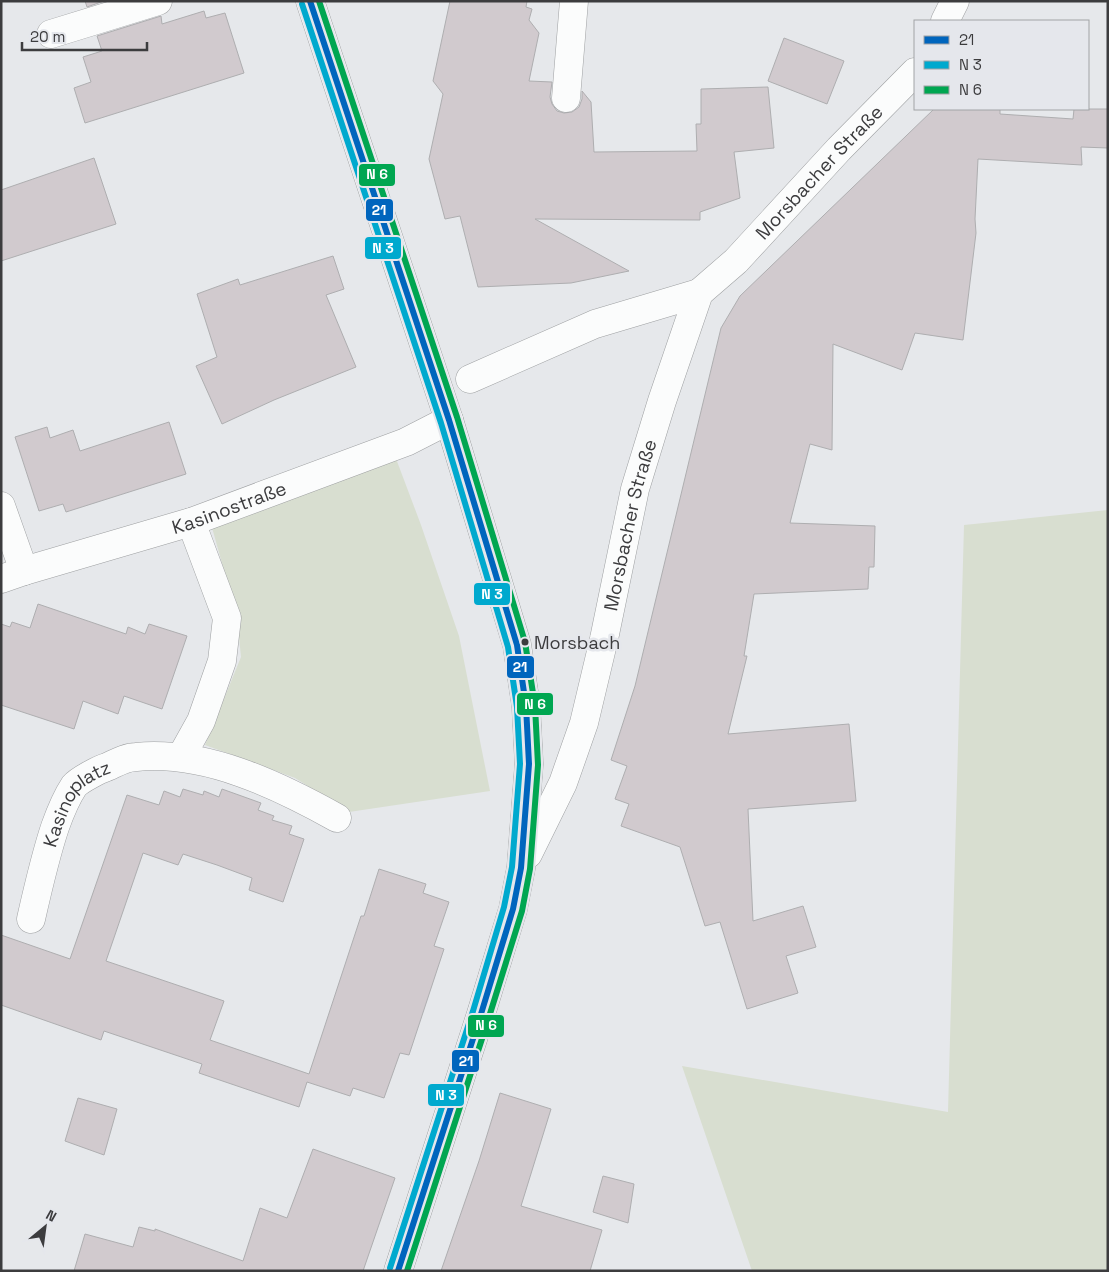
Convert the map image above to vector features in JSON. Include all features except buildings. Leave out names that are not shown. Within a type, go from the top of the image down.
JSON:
[{"type":"street","points":[[51,34],[158,1]]},
{"type":"street","name":"Morsbacher Straße","points":[[310,1],[449,420],[518,645],[526,706],[529,764],[521,868],[513,909],[398,1271]]},
{"type":"street","points":[[566,98],[574,1]]},
{"type":"street","points":[[946,20],[955,1]]},
{"type":"street","name":"Morsbacher Straße","points":[[470,379],[595,324],[699,293],[736,261],[839,149],[914,73]]},
{"type":"street","name":"Morsbacher Straße","points":[[521,868],[563,783],[584,723],[604,639],[635,490],[662,401],[699,293]]},
{"type":"street","name":"Kasinostraße","points":[[13,575],[191,522],[406,442],[449,420]]},
{"type":"street","points":[[1,506],[13,575]]},
{"type":"street","points":[[181,757],[201,721],[222,661],[228,618],[191,522]]},
{"type":"street","name":"Kasinoplatz","points":[[31,919],[46,854],[60,811],[75,784],[102,769],[134,756],[181,757],[219,766],[263,781],[301,798],[337,818]]},
{"type":"shaded area","points":[[395,456],[459,636],[490,791],[349,812],[295,778],[205,745],[241,657],[237,617],[211,524]]},
{"type":"shaded area","points":[[1108,510],[1108,1271],[752,1271],[682,1066],[948,1112],[964,525]]},
{"type":"transit line","name":"21","points":[[310,1],[449,420],[517,645],[526,706],[529,764],[521,868],[513,909],[398,1271]]},
{"type":"transit line","points":[[319,1],[457,417],[525,642],[535,706],[538,765],[530,869],[522,911],[407,1271]]},
{"type":"transit line","points":[[302,4],[441,423],[508,647],[517,707],[520,764],[512,867],[504,907],[473,1011],[390,1268]]},
{"type":"place","name":"Morsbach","points":[[525,642]]}]
